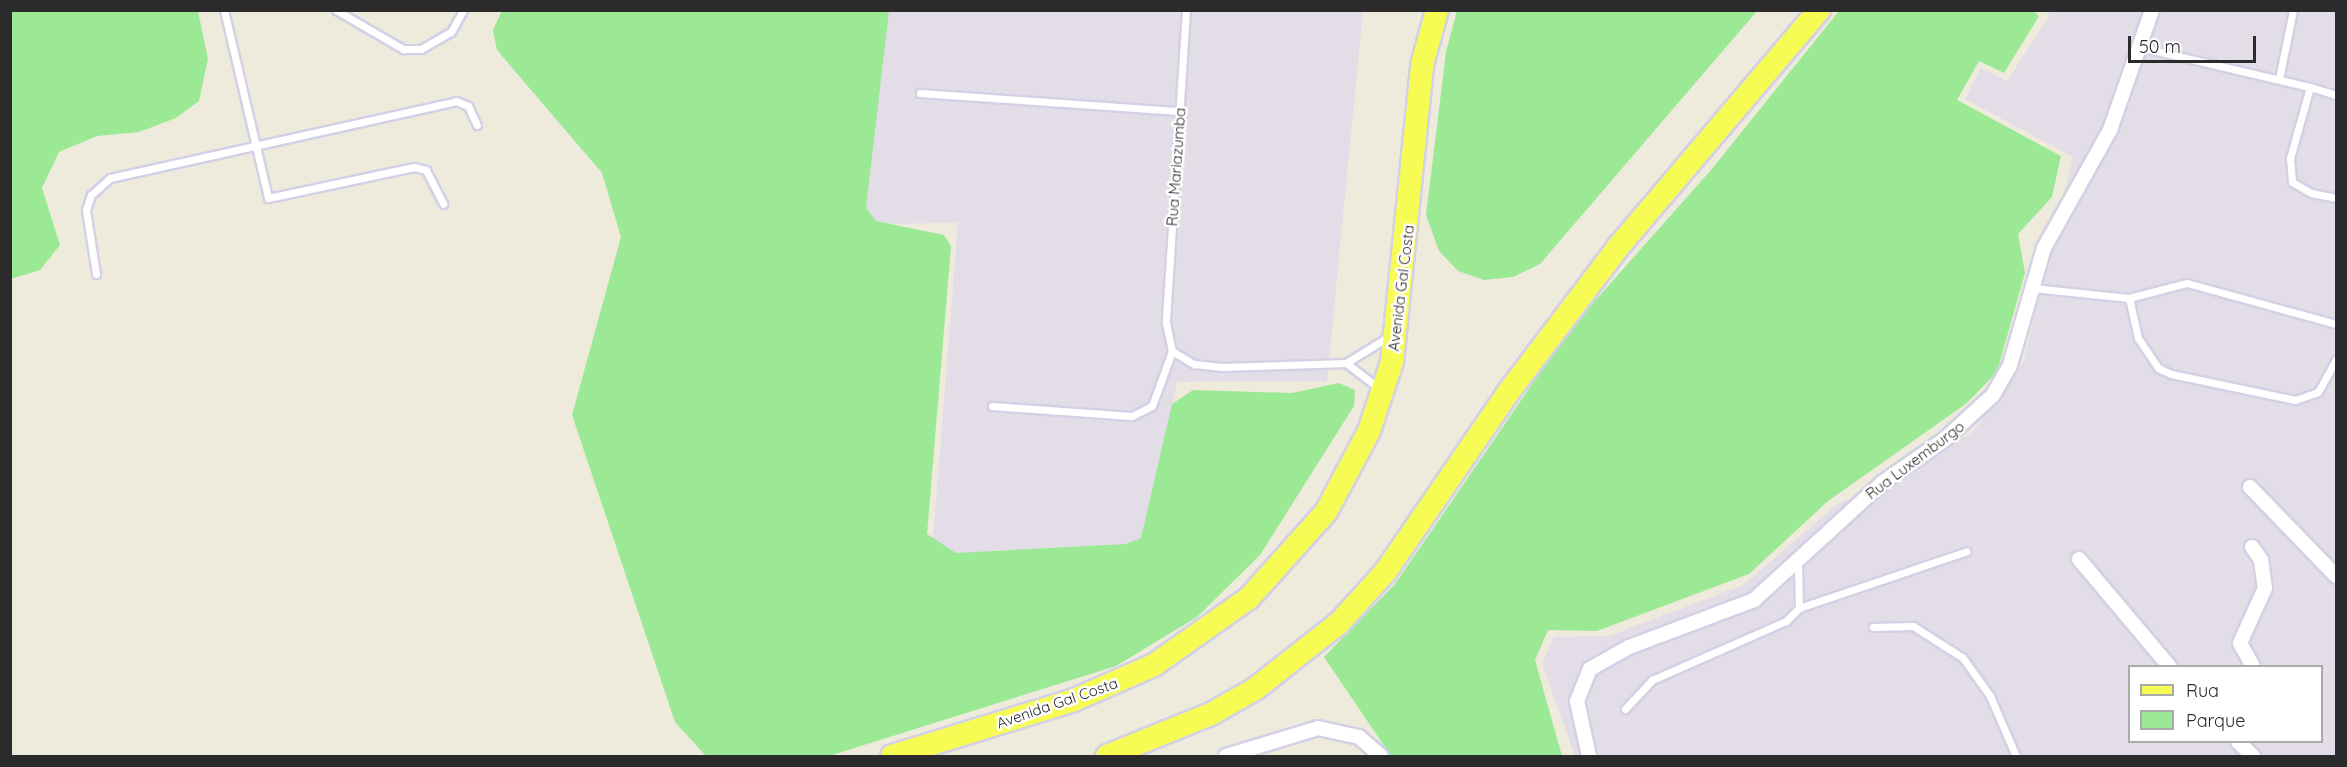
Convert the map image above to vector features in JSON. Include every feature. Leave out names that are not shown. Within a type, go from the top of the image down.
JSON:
[{"type":"main road","name":"Avenida Gal Costa","points":[[892,756],[1102,689],[1208,631],[1289,558],[1326,512],[1384,392],[1398,331],[1422,64],[1437,10]]},
{"type":"main road","points":[[1107,756],[1200,719],[1256,689],[1339,622],[1386,572],[1507,394],[1619,246],[1819,10]]},
{"type":"street","name":"Rua Luxemburgo","points":[[1589,756],[1577,701],[1590,669],[1629,647],[1754,600],[1798,563],[1882,483],[1945,439],[1993,395],[2010,365],[2044,248],[2110,130],[2152,10]]},
{"type":"street","points":[[2250,487],[2337,576]]},
{"type":"street","points":[[2252,547],[2261,560],[2265,588],[2240,643],[2252,665]]},
{"type":"street","points":[[2079,559],[2168,665]]},
{"type":"street","points":[[1226,756],[1318,728],[1359,737],[1382,756]]},
{"type":"street","points":[[2240,743],[2253,756]]},
{"type":"lane","points":[[224,10],[268,198],[414,167],[426,170],[443,204]]},
{"type":"lane","points":[[336,10],[403,49],[421,50],[451,32],[463,10]]},
{"type":"lane","name":"Rua Mariazumba","points":[[1172,351],[1166,323],[1186,10]]},
{"type":"lane","points":[[2279,78],[2293,10]]},
{"type":"lane","points":[[2139,46],[2279,78],[2337,95]]},
{"type":"lane","points":[[2310,87],[2290,158],[2292,182],[2311,194],[2337,198]]},
{"type":"lane","points":[[920,93],[1179,111]]},
{"type":"lane","points":[[96,274],[86,210],[101,183],[456,101],[468,106],[477,125]]},
{"type":"lane","points":[[2031,288],[2129,298],[2187,283],[2337,324]]},
{"type":"lane","points":[[2129,298],[2138,338],[2158,368],[2171,374],[2295,400],[2318,392],[2337,360]]},
{"type":"lane","points":[[992,406],[1132,416],[1152,406],[1172,351],[1194,364],[1222,367],[1346,363],[1398,331]]},
{"type":"lane","points":[[1346,363],[1384,392]]},
{"type":"lane","points":[[1625,709],[1652,680],[1739,646],[1799,608],[1967,551]]},
{"type":"lane","points":[[1798,563],[1799,608]]},
{"type":"lane","points":[[1873,627],[1913,626],[1957,653],[1990,696],[2016,756]]},
{"type":"shaded area","points":[[860,11],[1363,11],[1327,381],[1177,382],[1144,545],[931,564],[958,223],[861,224]]},
{"type":"shaded area","points":[[2045,11],[2336,11],[2336,756],[1575,756],[1542,664],[1554,637],[1609,636],[1743,585],[1835,506],[1972,433],[2023,363],[2073,157],[1965,99],[1981,68],[2007,81],[2050,15]]},
{"type":"green space","points":[[1457,10],[1757,11],[1540,264],[1513,277],[1484,280],[1458,271],[1439,251],[1426,215],[1446,52]]},
{"type":"green space","points":[[2032,10],[2039,16],[2004,73],[1979,61],[1957,100],[2061,156],[2052,197],[2018,234],[2025,273],[1997,372],[1967,403],[1828,501],[1749,574],[1597,631],[1548,630],[1535,660],[1562,756],[1391,756],[1324,657],[1395,584],[1570,329],[1711,170],[1839,11]]},
{"type":"green space","points":[[10,11],[198,11],[208,59],[199,101],[176,118],[139,132],[97,136],[59,152],[42,188],[60,245],[40,270],[11,279]]},
{"type":"green space","points":[[502,11],[889,11],[866,208],[876,221],[944,235],[951,246],[927,534],[956,553],[1126,544],[1141,538],[1172,404],[1193,390],[1292,393],[1339,383],[1355,390],[1354,406],[1260,555],[1197,617],[1116,666],[829,756],[706,756],[675,722],[572,415],[621,237],[602,173],[497,50],[493,30]]}]
